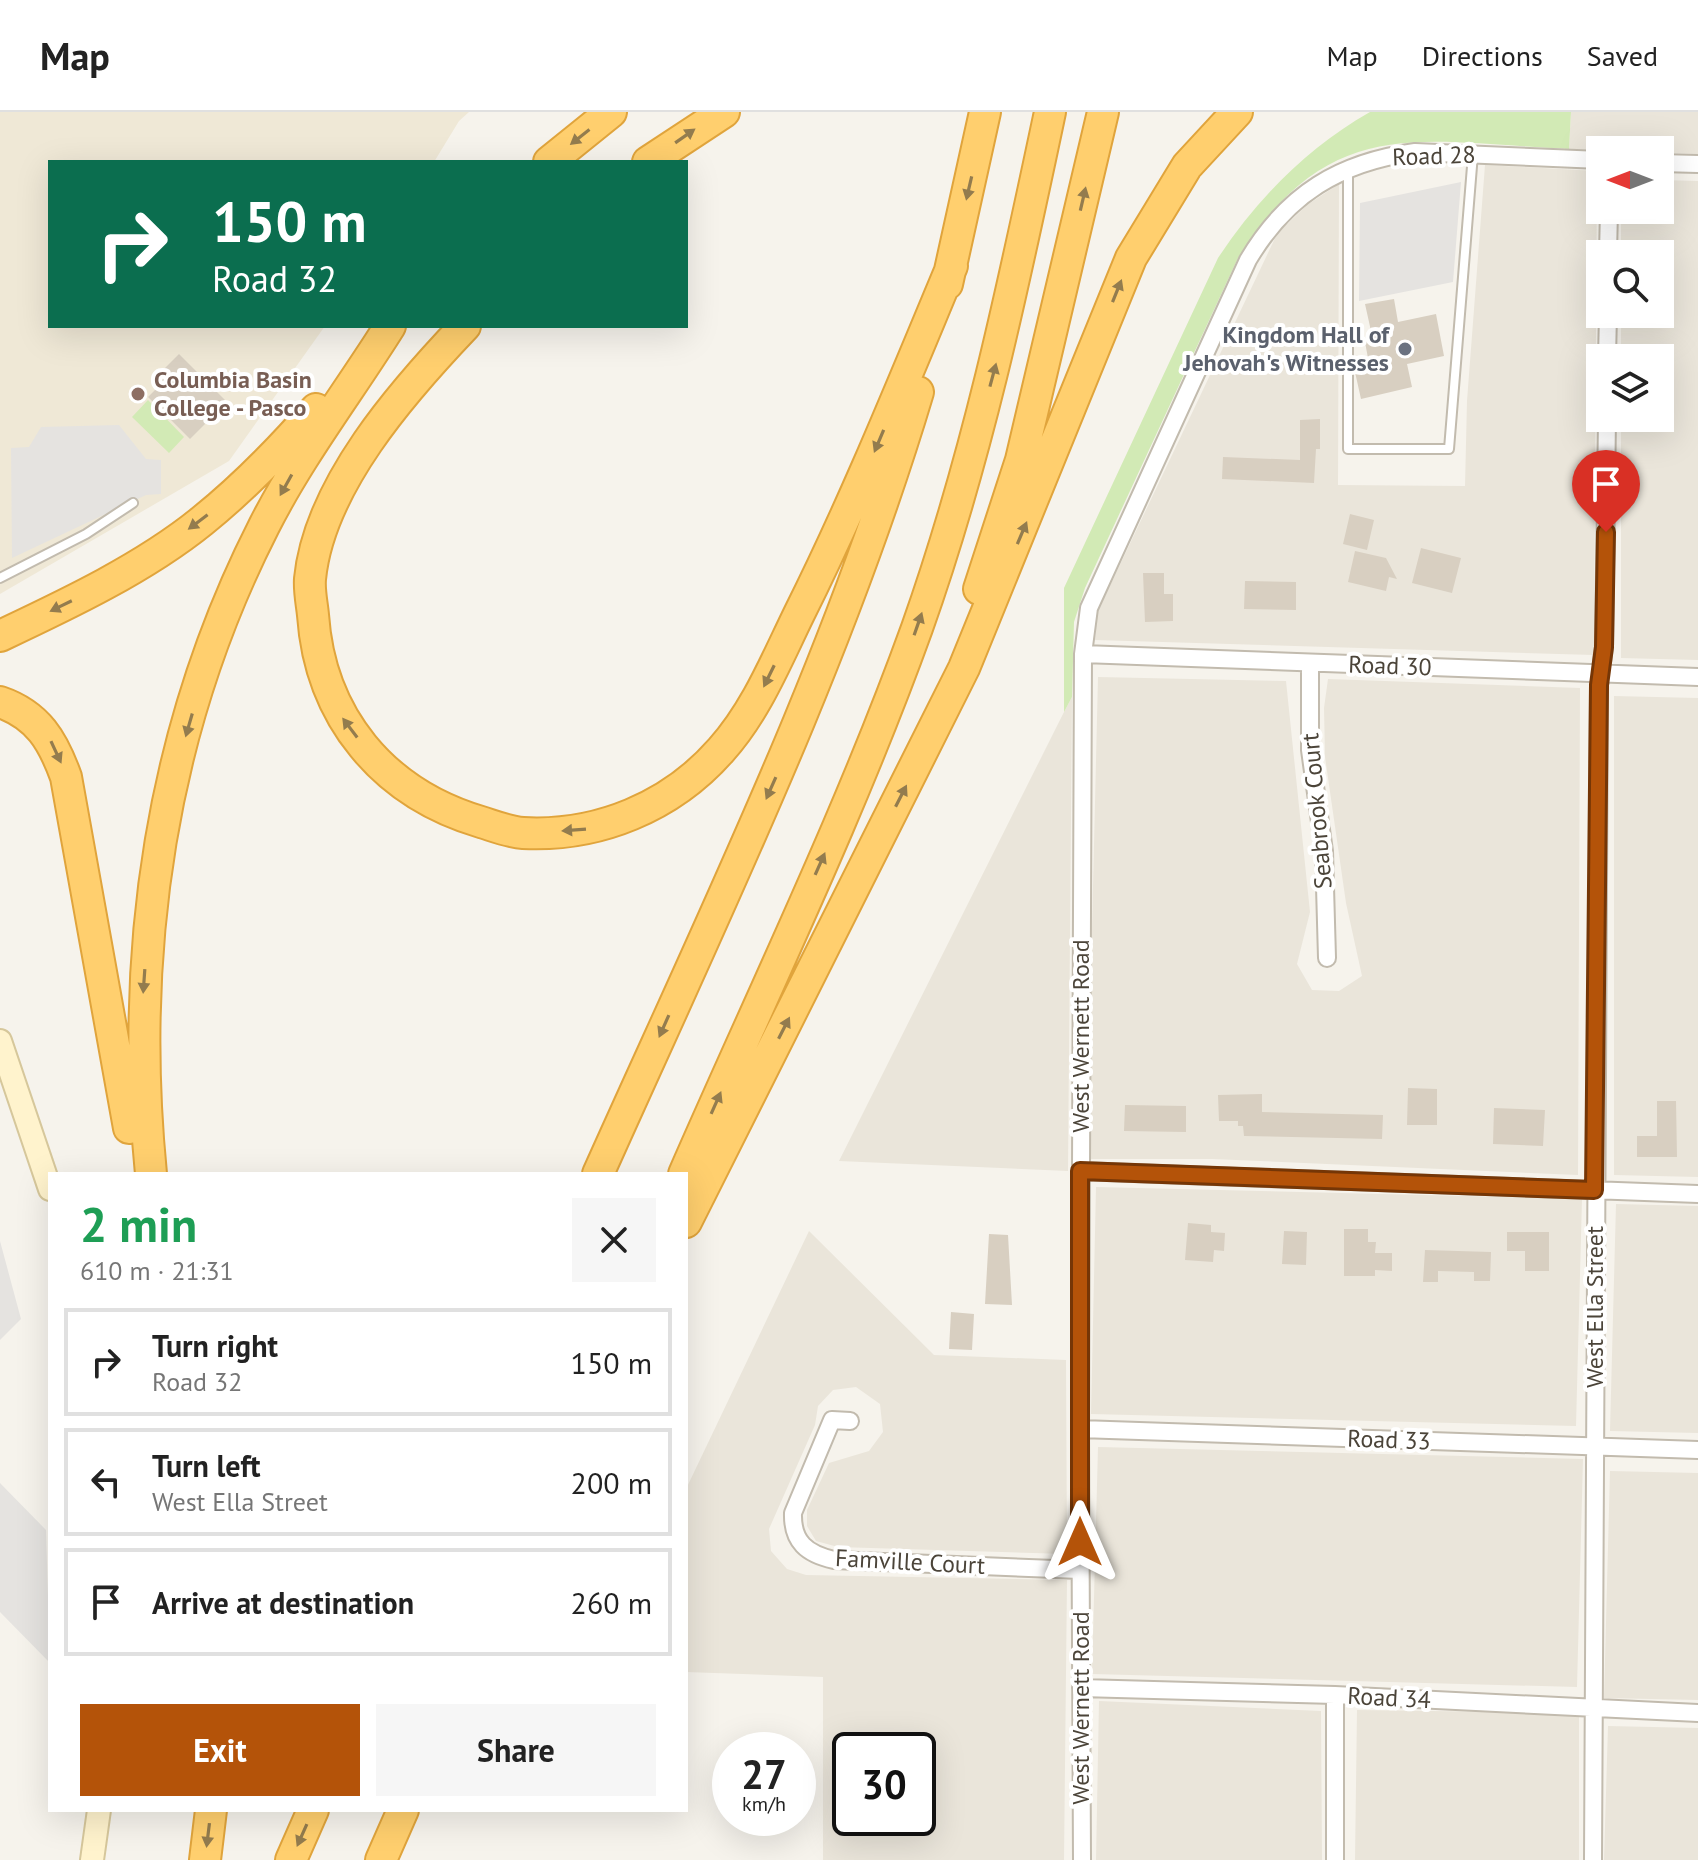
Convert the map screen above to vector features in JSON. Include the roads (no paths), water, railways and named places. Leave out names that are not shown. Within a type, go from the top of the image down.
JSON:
[{"type":"highway","points":[[551,160],[611,112]]},
{"type":"highway","points":[[651,160],[724,112]]},
{"type":"highway","points":[[599,1172],[793,739],[836,634],[900,452],[952,266],[985,112]]},
{"type":"highway","points":[[685,1172],[884,716],[918,625],[972,454],[1001,346],[1050,112]]},
{"type":"highway","points":[[933,732],[1021,460],[1103,112]]},
{"type":"highway","points":[[688,1218],[933,732],[1027,520],[1131,258],[1187,166],[1237,112]]},
{"type":"highway","points":[[463,328],[360,452],[328,511],[310,579],[315,649],[337,711],[378,767],[447,812],[520,833],[597,828],[637,813],[683,787],[721,750],[752,709],[844,524],[952,266]]},
{"type":"highway","points":[[0,636],[81,597],[201,522],[290,439],[387,328]]},
{"type":"highway","points":[[151,1172],[142,1047],[148,926],[166,809],[198,693],[217,635],[264,527],[324,424],[388,328]]},
{"type":"highway","points":[[0,702],[20,710],[45,731],[66,777],[138,1172]]},
{"type":"highway","points":[[205,1860],[211,1812]]},
{"type":"highway","points":[[291,1860],[312,1812]]},
{"type":"highway","points":[[381,1860],[402,1812]]},
{"type":"main road","points":[[0,1041],[48,1183]]},
{"type":"main road","points":[[92,1860],[99,1812]]},
{"type":"street","name":"Road 28","points":[[1255,249],[1278,217],[1305,193],[1348,167],[1415,152],[1586,159]]},
{"type":"street","points":[[1674,163],[1698,164]]},
{"type":"street","name":"West Wernett Road","points":[[1082,1860],[1080,1171],[1083,654],[1089,608],[1096,586],[1255,249]]},
{"type":"street","name":"West Ella Street","points":[[1593,1860],[1594,1190],[1607,432]]},
{"type":"street","name":"Road 30","points":[[1083,654],[1698,677]]},
{"type":"street","name":"Seabrook Court","points":[[1310,663],[1310,750],[1324,851],[1327,958]]},
{"type":"street","points":[[1080,1171],[1698,1194]]},
{"type":"street","name":"Famville Court","points":[[850,1421],[832,1420],[793,1513],[792,1527],[799,1542],[812,1555],[834,1560],[1080,1570]]},
{"type":"street","name":"Road 33","points":[[1080,1429],[1698,1450]]},
{"type":"street","name":"Road 34","points":[[1081,1688],[1335,1695],[1698,1713]]},
{"type":"street","points":[[1335,1695],[1335,1860]]},
{"type":"lane","points":[[1348,167],[1348,449],[1449,449],[1473,154]]},
{"type":"lane","points":[[0,578],[86,534],[133,503]]},
{"type":"place","name":"Kingdom Hall of Jehovah's Witnesses","points":[[1405,349]]},
{"type":"place","name":"Columbia Basin College - Pasco","points":[[138,394]]}]
